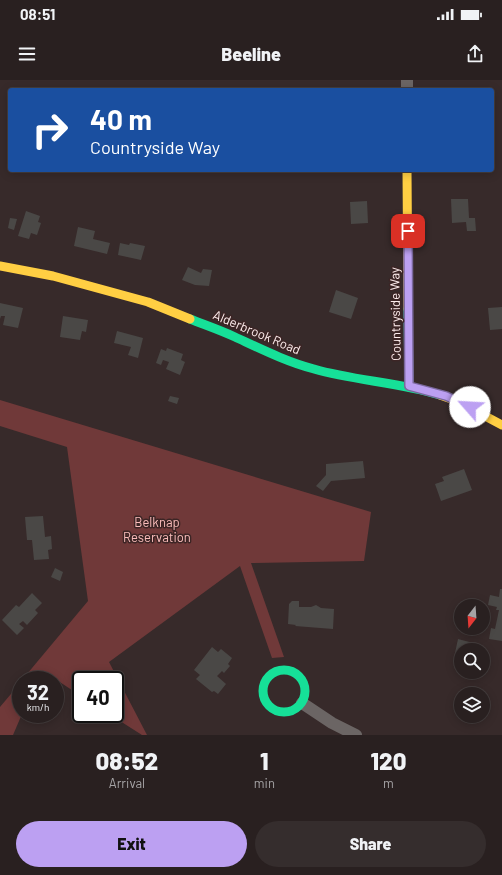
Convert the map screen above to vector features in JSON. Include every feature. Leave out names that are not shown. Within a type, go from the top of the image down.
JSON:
[{"type":"street","name":"Countryside Way","points":[[407,172],[409,386]]},
{"type":"street","name":"Alderbrook Road","points":[[0,266],[53,276],[148,302],[233,336],[279,357],[313,369],[342,376],[409,386],[446,396],[502,425]]},
{"type":"street","points":[[286,669],[297,673],[302,678],[305,685],[306,693],[302,703],[290,712],[279,711],[272,708],[267,703],[264,696],[264,685],[267,678],[272,673],[279,670],[286,669]]},
{"type":"street","points":[[302,703],[332,723],[356,735]]},
{"type":"green space","name":"Belknap Reservation","points":[[0,400],[371,512],[364,561],[251,563],[284,657],[272,658],[240,566],[109,662],[114,671],[72,671],[72,690],[64,685],[64,671],[30,671],[88,601],[67,447],[0,426]]},
{"type":"green space","name":"Belknap Reservation","points":[[124,691],[147,735],[142,735],[123,723]]},
{"type":"green space","points":[[12,693],[12,723],[18,723],[13,735],[0,735],[0,707]]},
{"type":"building","points":[[451,199],[468,199],[469,218],[475,218],[476,231],[467,231],[466,222],[452,223]]},
{"type":"building","points":[[367,201],[368,223],[351,224],[350,202]]},
{"type":"building","points":[[26,211],[40,216],[38,222],[41,223],[37,235],[31,233],[29,239],[18,236]]},
{"type":"building","points":[[10,218],[17,219],[14,230],[8,228]]},
{"type":"building","points":[[78,227],[95,231],[93,239],[110,243],[107,254],[74,246]]},
{"type":"building","points":[[120,243],[145,246],[141,260],[118,255]]},
{"type":"building","points":[[188,267],[201,273],[203,269],[212,270],[209,286],[195,285],[182,280]]},
{"type":"building","points":[[336,290],[358,298],[351,319],[329,312]]},
{"type":"building","points":[[0,303],[23,308],[18,328],[3,325],[5,316],[1,316],[0,319]]},
{"type":"building","points":[[502,307],[502,329],[490,330],[488,308]]},
{"type":"building","points":[[63,316],[88,320],[86,332],[82,331],[80,340],[60,337]]},
{"type":"building","points":[[117,331],[143,338],[138,358],[128,355],[131,347],[114,343]]},
{"type":"building","points":[[167,348],[183,354],[181,360],[185,362],[180,375],[166,369],[169,362],[163,360],[161,365],[156,363],[161,349],[166,351]]},
{"type":"building","points":[[170,396],[179,398],[177,404],[168,401]]},
{"type":"building","points":[[363,461],[365,478],[331,481],[323,491],[316,486],[326,475],[326,464]]},
{"type":"building","points":[[464,469],[472,490],[441,501],[435,484],[444,481],[442,477]]},
{"type":"building","points":[[43,516],[45,537],[51,536],[52,549],[48,550],[49,559],[34,560],[32,540],[27,540],[25,517]]},
{"type":"building","points":[[55,568],[63,572],[60,581],[51,577]]},
{"type":"building","points":[[500,589],[502,589],[502,641],[489,639],[491,628],[495,629],[499,610],[496,610],[497,607],[490,605],[490,595],[499,597]]},
{"type":"building","points":[[32,593],[42,603],[35,610],[38,613],[27,625],[23,621],[19,624],[24,628],[17,635],[2,620],[16,605],[19,607]]},
{"type":"building","points":[[292,601],[299,601],[299,607],[311,607],[316,605],[321,608],[334,609],[333,629],[295,626],[296,625],[288,624],[289,604]]},
{"type":"building","points":[[458,639],[473,643],[457,643]]},
{"type":"building","points":[[212,647],[218,652],[221,649],[232,658],[228,664],[230,666],[224,673],[222,671],[217,676],[226,684],[218,694],[214,691],[212,692],[196,679],[200,675],[194,670]]},
{"type":"traffic: fast","points":[[408,309],[409,387]]},
{"type":"traffic: fast","points":[[190,319],[229,334],[264,351],[304,366],[330,373],[409,387],[440,395]]},
{"type":"traffic: fast","points":[[280,670],[288,670],[296,673],[302,679],[305,691],[302,703],[296,709],[288,712],[280,712],[272,709],[266,703],[263,695],[263,687],[266,679],[272,673],[280,670]]},
{"type":"traffic: slow","points":[[407,172],[408,309]]},
{"type":"traffic: slow","points":[[0,266],[53,276],[148,302],[190,319]]},
{"type":"traffic: slow","points":[[440,395],[457,401],[502,425]]},
{"type":"route","points":[[408,231],[409,386],[446,396],[470,407]]}]
